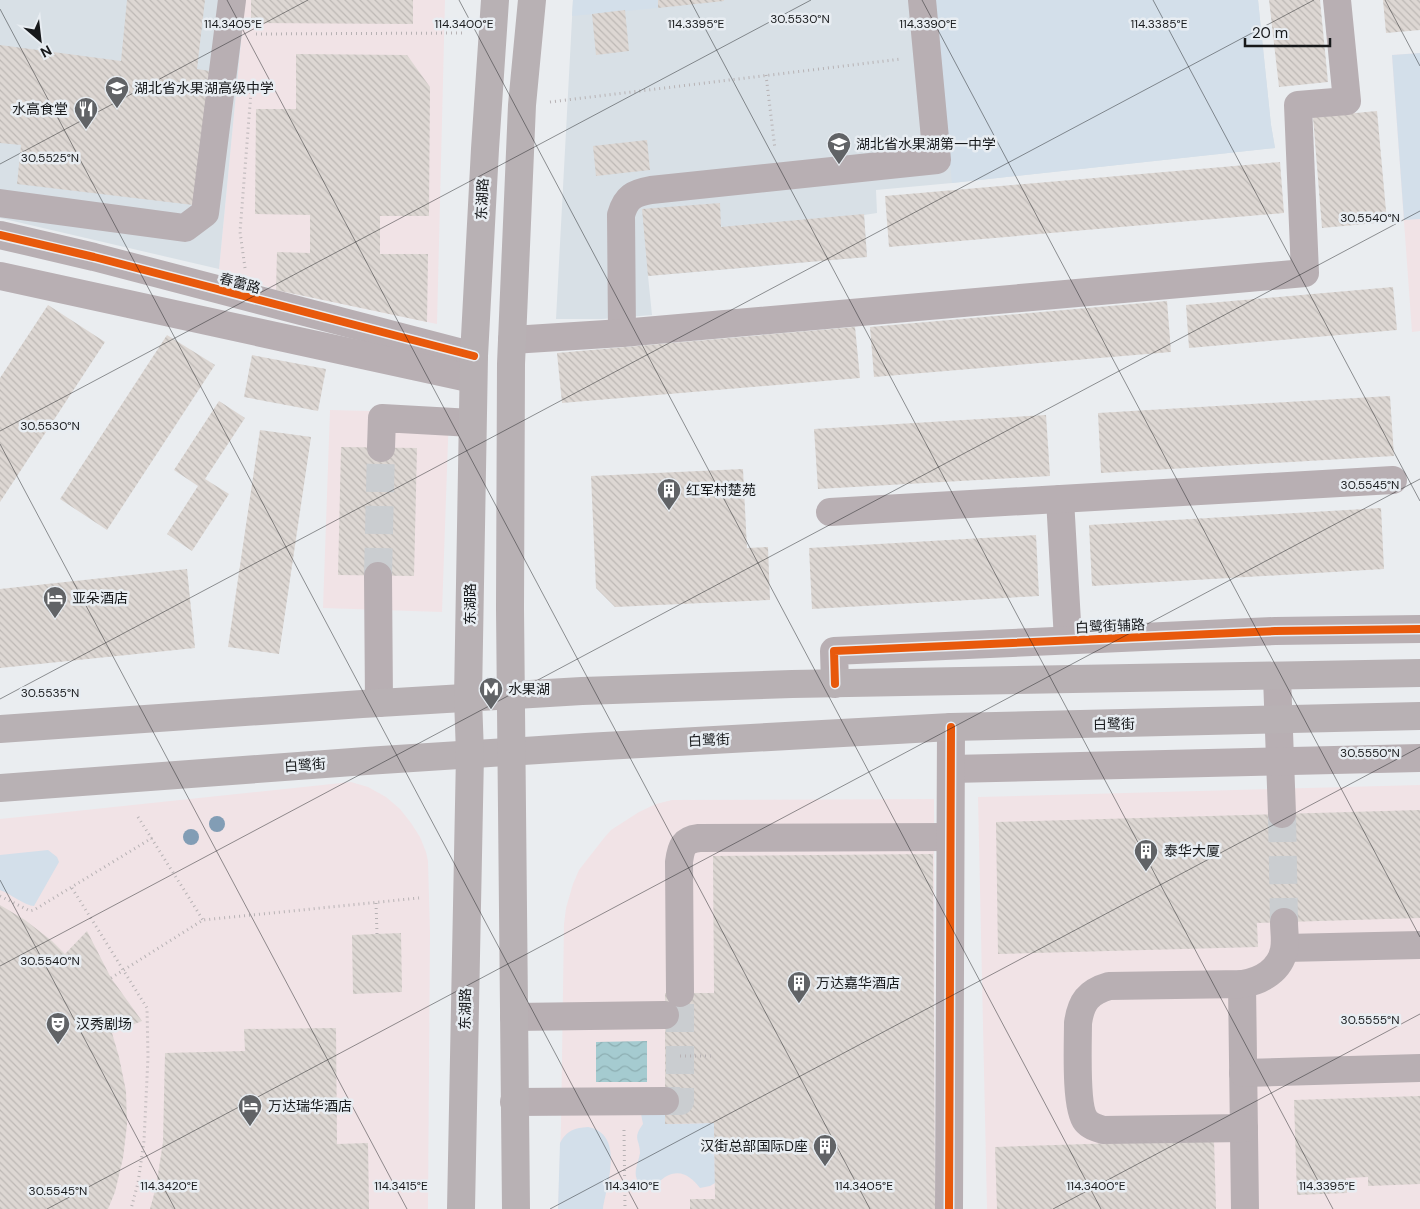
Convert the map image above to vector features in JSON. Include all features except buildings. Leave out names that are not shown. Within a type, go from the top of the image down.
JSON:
[{"type":"main road","name":"东湖路","points":[[461,1209],[470,754],[468,698],[472,423],[495,0]]},
{"type":"main road","points":[[516,1209],[510,599],[512,340],[522,105],[532,0]]},
{"type":"main road","points":[[0,729],[380,703],[592,691],[835,684],[1420,673]]},
{"type":"main road","name":"白鹭街","points":[[0,788],[366,760],[951,728],[1420,716]]},
{"type":"street","points":[[0,203],[185,228],[205,213],[232,0]]},
{"type":"street","points":[[622,332],[622,215],[627,200],[633,195],[651,190],[937,160],[922,0]]},
{"type":"street","points":[[512,340],[1305,273],[1298,105],[1347,101],[1337,0]]},
{"type":"street","points":[[94,257],[102,217]]},
{"type":"street","name":"春蕾路","points":[[0,235],[94,257],[249,298],[474,368]]},
{"type":"street","points":[[0,276],[474,368]]},
{"type":"street","points":[[381,448],[382,418],[472,423]]},
{"type":"street","points":[[830,512],[1393,480]]},
{"type":"street","points":[[1060,499],[1068,640]]},
{"type":"street","points":[[378,576],[380,703]]},
{"type":"street","name":"白鹭街辅路","points":[[835,684],[834,651],[1275,631],[1420,629]]},
{"type":"street","points":[[1277,676],[1282,814]]},
{"type":"street","points":[[949,1209],[951,728]]},
{"type":"street","points":[[951,769],[1420,758]]},
{"type":"street","points":[[680,993],[679,862],[681,848],[692,838],[950,837]]},
{"type":"street","points":[[1244,1128],[1103,1130],[1096,1128],[1086,1121],[1080,1107],[1078,1023],[1081,1007],[1090,994],[1098,989],[1109,986],[1242,984],[1252,982],[1261,979],[1277,966],[1285,935],[1420,945]]},
{"type":"street","points":[[1242,984],[1245,1209]]},
{"type":"street","points":[[514,1017],[665,1015]]},
{"type":"street","points":[[1243,1073],[1420,1068]]},
{"type":"street","points":[[514,1102],[665,1101]]},
{"type":"path","points":[[255,43],[256,33],[492,33]]},
{"type":"path","points":[[522,105],[927,55]]},
{"type":"path","points":[[766,75],[778,177]]},
{"type":"path","points":[[249,298],[240,232],[252,83]]},
{"type":"path","points":[[138,817],[203,920]]},
{"type":"path","points":[[0,896],[30,911],[34,910],[152,838]]},
{"type":"path","points":[[72,888],[147,1008],[148,1057],[144,1141],[138,1183],[131,1209]]},
{"type":"path","points":[[110,978],[203,920],[418,898]]},
{"type":"path","points":[[376,903],[377,934]]},
{"type":"path","points":[[680,1056],[714,1056]]},
{"type":"path","points":[[624,1101],[625,1209]]},
{"type":"shaded area","name":"湖北省水果湖高级中学","points":[[0,0],[245,0],[219,269],[0,218]]},
{"type":"shaded area","points":[[245,0],[445,0],[437,324],[276,290],[219,269]]},
{"type":"shaded area","name":"湖北省水果湖第一中学","points":[[573,0],[1258,0],[1275,148],[876,190],[877,213],[864,215],[867,257],[648,276],[652,315],[602,319],[556,319]]},
{"type":"shaded area","points":[[573,0],[658,0],[658,8],[572,16]]},
{"type":"shaded area","points":[[933,0],[1258,0],[1275,148],[952,183]]},
{"type":"shaded area","points":[[1420,53],[1420,331],[1412,332],[1392,55]]},
{"type":"shaded area","points":[[1420,53],[1420,219],[1404,220],[1392,55]]},
{"type":"shaded area","points":[[330,410],[449,413],[442,612],[323,608]]},
{"type":"shaded area","points":[[351,782],[368,787],[386,797],[400,809],[420,837],[428,861],[430,933],[428,1209],[0,1209],[0,819]]},
{"type":"shaded area","points":[[1420,785],[1420,1209],[987,1209],[978,797]]},
{"type":"shaded area","points":[[934,799],[935,1209],[558,1209],[564,924],[566,908],[579,870],[611,830],[639,812],[656,804],[672,800]]},
{"type":"shaded area","points":[[48,850],[57,857],[59,862],[34,906],[0,890],[0,855]]},
{"type":"shaded area","points":[[665,1112],[666,1124],[714,1123],[715,1183],[700,1188],[689,1177],[676,1173],[665,1177],[649,1190],[638,1182],[636,1167],[640,1148],[637,1136],[643,1124],[641,1114]]},
{"type":"shaded area","points":[[588,1127],[599,1132],[607,1139],[610,1149],[610,1174],[603,1209],[558,1209],[560,1143],[572,1130]]},
{"type":"water","points":[[647,1041],[647,1082],[596,1082],[596,1042]]},
{"type":"tunnel","points":[[378,576],[381,448]]},
{"type":"tunnel","points":[[1282,814],[1284,922]]},
{"type":"tunnel","points":[[665,1101],[680,1101],[680,993]]},
{"type":"cycle path","points":[[0,235],[94,257],[474,356]]},
{"type":"cycle path","points":[[835,684],[834,651],[1275,631],[1420,629]]},
{"type":"cycle path","points":[[949,1209],[951,727]]},
{"type":"place","name":"湖北省水果湖高级中学","points":[[117,109]]},
{"type":"place","name":"水高食堂","points":[[86,130]]},
{"type":"place","name":"湖北省水果湖第一中学","points":[[839,165]]},
{"type":"place","name":"红军村楚苑","points":[[669,511]]},
{"type":"place","name":"亚朵酒店","points":[[55,619]]},
{"type":"place","name":"水果湖","points":[[491,710]]},
{"type":"place","name":"泰华大厦","points":[[1146,872]]},
{"type":"place","name":"万达嘉华酒店","points":[[799,1004]]},
{"type":"place","name":"汉秀剧场","points":[[58,1045]]},
{"type":"place","name":"万达瑞华酒店","points":[[250,1127]]},
{"type":"place","name":"汉街总部国际D座","points":[[825,1167]]}]
